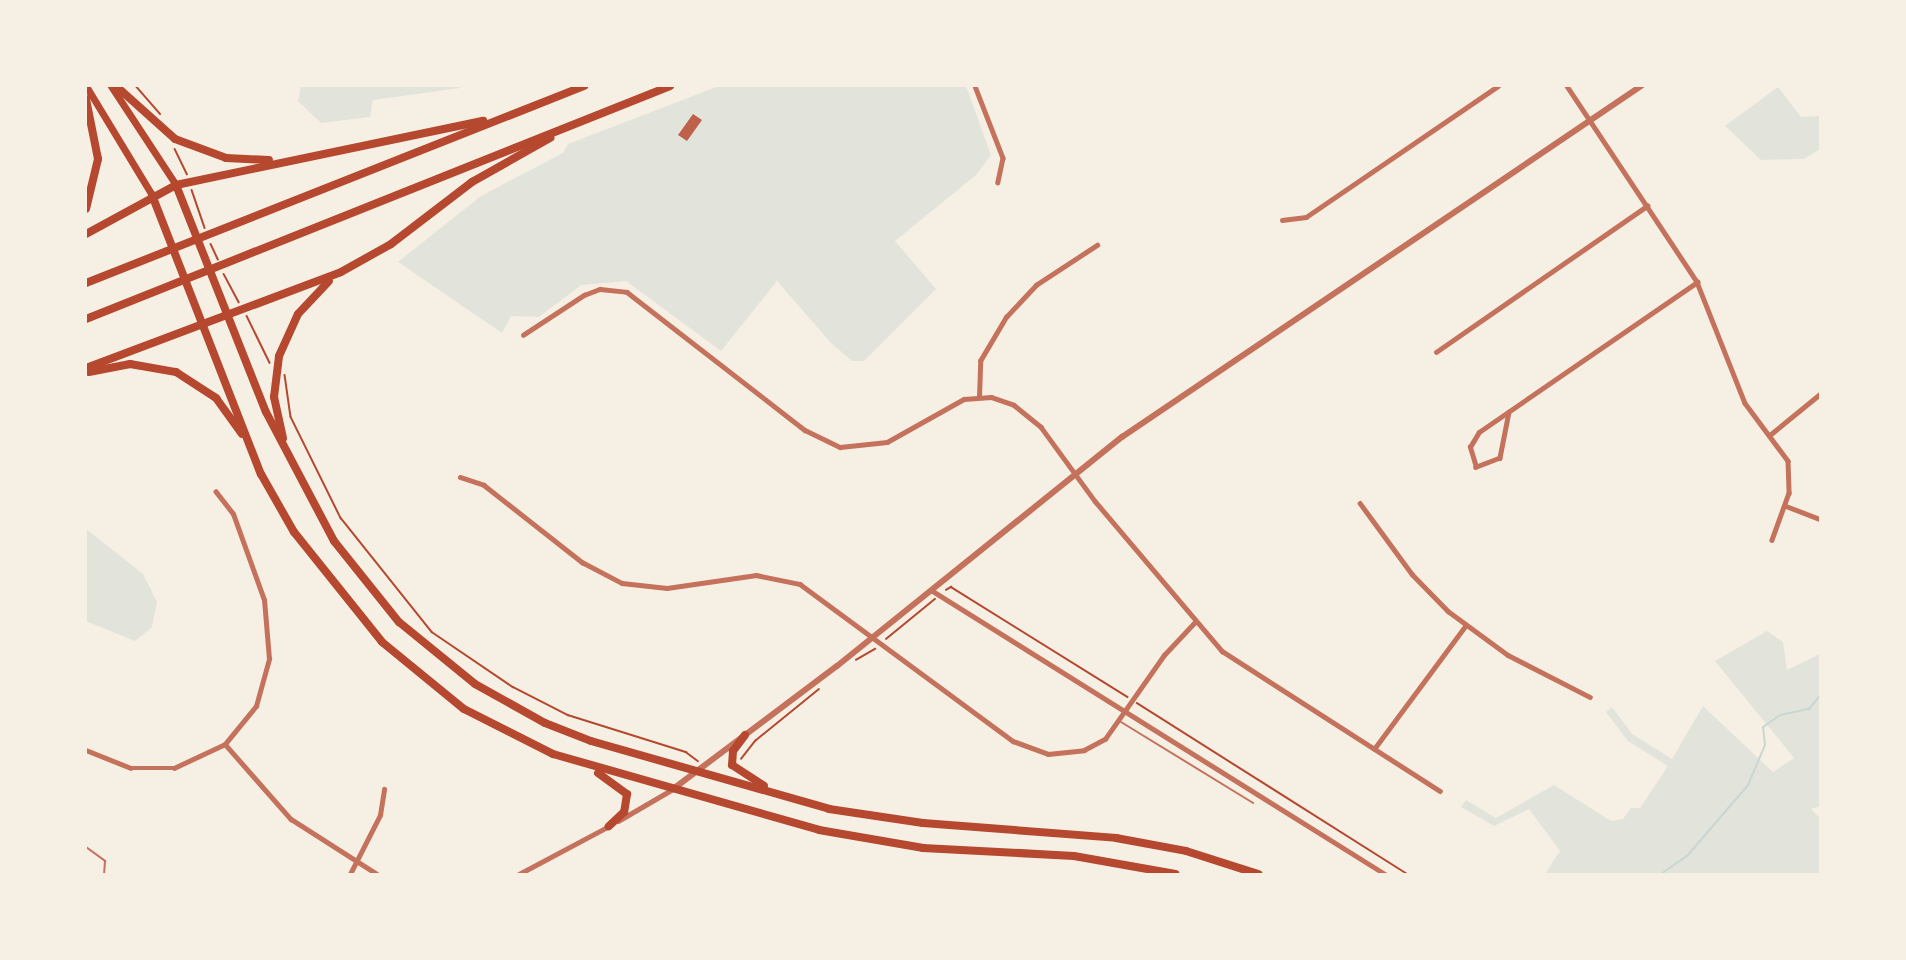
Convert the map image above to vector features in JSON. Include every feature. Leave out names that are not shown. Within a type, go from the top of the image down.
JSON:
[{"type":"highway","points":[[116,86],[162,131],[196,149],[235,159],[285,159]]},
{"type":"highway","points":[[86,283],[584,86]]},
{"type":"highway","points":[[86,319],[670,86]]},
{"type":"highway","points":[[86,99],[98,150],[86,209]]},
{"type":"highway","points":[[86,234],[152,195],[176,185],[285,159],[437,134],[524,109]]},
{"type":"highway","points":[[86,368],[228,318],[341,272],[391,244],[486,173],[590,117]]},
{"type":"highway","points":[[176,185],[216,290],[290,462],[334,541],[369,588],[452,668],[545,723],[696,772],[789,798],[884,818],[1116,838],[1186,851],[1258,874]]},
{"type":"highway","points":[[152,195],[261,474]]},
{"type":"highway","points":[[290,462],[276,411],[275,370],[298,314],[341,272]]},
{"type":"highway","points":[[86,373],[143,364],[189,378],[232,419],[261,474],[336,591],[401,660],[486,722],[573,761],[624,789],[627,806],[609,826]]},
{"type":"highway","points":[[745,735],[733,751],[732,765],[745,778],[789,798]]},
{"type":"highway","points":[[573,761],[867,840],[1074,856],[1175,874]]},
{"type":"main road","points":[[86,86],[152,195]]},
{"type":"main road","points":[[111,86],[176,185]]},
{"type":"street","points":[[975,86],[1003,158],[998,182]]},
{"type":"street","points":[[1282,219],[1306,217],[1498,86]]},
{"type":"street","points":[[1567,86],[1697,282],[1745,403],[1772,434],[1790,468],[1786,506],[1772,540]]},
{"type":"street","points":[[519,874],[673,789],[931,590],[1145,420],[1641,86]]},
{"type":"street","points":[[1436,352],[1647,206]]},
{"type":"street","points":[[979,397],[980,361],[1006,317],[1063,264],[1097,245]]},
{"type":"street","points":[[1509,412],[1500,458],[1476,467],[1470,447],[1479,432],[1697,282]]},
{"type":"street","points":[[523,335],[584,295],[600,289],[627,292],[805,430],[840,447],[887,442],[945,405],[979,397],[1025,411],[1194,623],[1235,662],[1440,791]]},
{"type":"street","points":[[1772,434],[1821,394]]},
{"type":"street","points":[[460,477],[484,485],[608,578],[652,588],[741,576],[787,579],[814,591],[884,641],[1013,741],[1036,752],[1084,750],[1121,722],[1164,655],[1194,623]]},
{"type":"street","points":[[86,750],[116,765],[160,770],[189,764],[225,744],[248,720],[262,691],[269,639],[258,578],[233,514],[216,492]]},
{"type":"street","points":[[1360,503],[1412,574],[1466,625],[1508,655],[1590,697]]},
{"type":"street","points":[[1786,506],[1821,519]]},
{"type":"street","points":[[931,590],[1385,874]]},
{"type":"street","points":[[1374,749],[1466,625]]},
{"type":"street","points":[[225,744],[291,819],[355,864],[377,874]]},
{"type":"street","points":[[350,874],[380,815],[384,789]]},
{"type":"lane","points":[[1121,722],[1253,803]]},
{"type":"lane","points":[[86,847],[105,861],[104,874]]},
{"type":"path","points":[[198,212],[206,231]]},
{"type":"path","points":[[210,241],[219,261]]},
{"type":"path","points":[[223,271],[275,370],[287,375],[291,417],[341,518],[432,632],[513,687],[568,716],[686,752],[708,764]]},
{"type":"path","points":[[848,666],[884,641],[951,587],[1407,874]]},
{"type":"path","points":[[732,765],[822,687]]},
{"type":"shaded area","points":[[301,86],[459,86],[460,88],[373,100],[370,117],[321,123],[298,101]]},
{"type":"shaded area","points":[[719,86],[966,86],[991,155],[976,175],[895,241],[936,289],[864,361],[852,361],[831,343],[777,281],[721,351],[626,281],[581,285],[539,317],[511,316],[502,333],[398,262],[481,196],[563,153],[568,144]]},
{"type":"shaded area","points":[[1778,87],[1801,117],[1820,116],[1820,149],[1804,159],[1761,160],[1725,126]]},
{"type":"shaded area","points":[[86,529],[143,574],[157,602],[152,627],[135,641],[86,621]]},
{"type":"shaded area","points":[[1767,631],[1783,642],[1787,670],[1820,654],[1820,806],[1811,809],[1820,818],[1820,874],[1545,874],[1560,851],[1529,809],[1494,826],[1461,807],[1466,800],[1496,818],[1554,785],[1611,821],[1623,819],[1631,808],[1640,808],[1668,766],[1628,741],[1606,712],[1612,707],[1632,734],[1672,759],[1703,706],[1773,772],[1794,758],[1715,661]]},
{"type":"building","points":[[693,114],[702,120],[687,141],[678,135]]},
{"type":"waterway","points":[[1661,874],[1687,856],[1748,785],[1765,745],[1763,727],[1780,715],[1809,709],[1820,696]]}]
